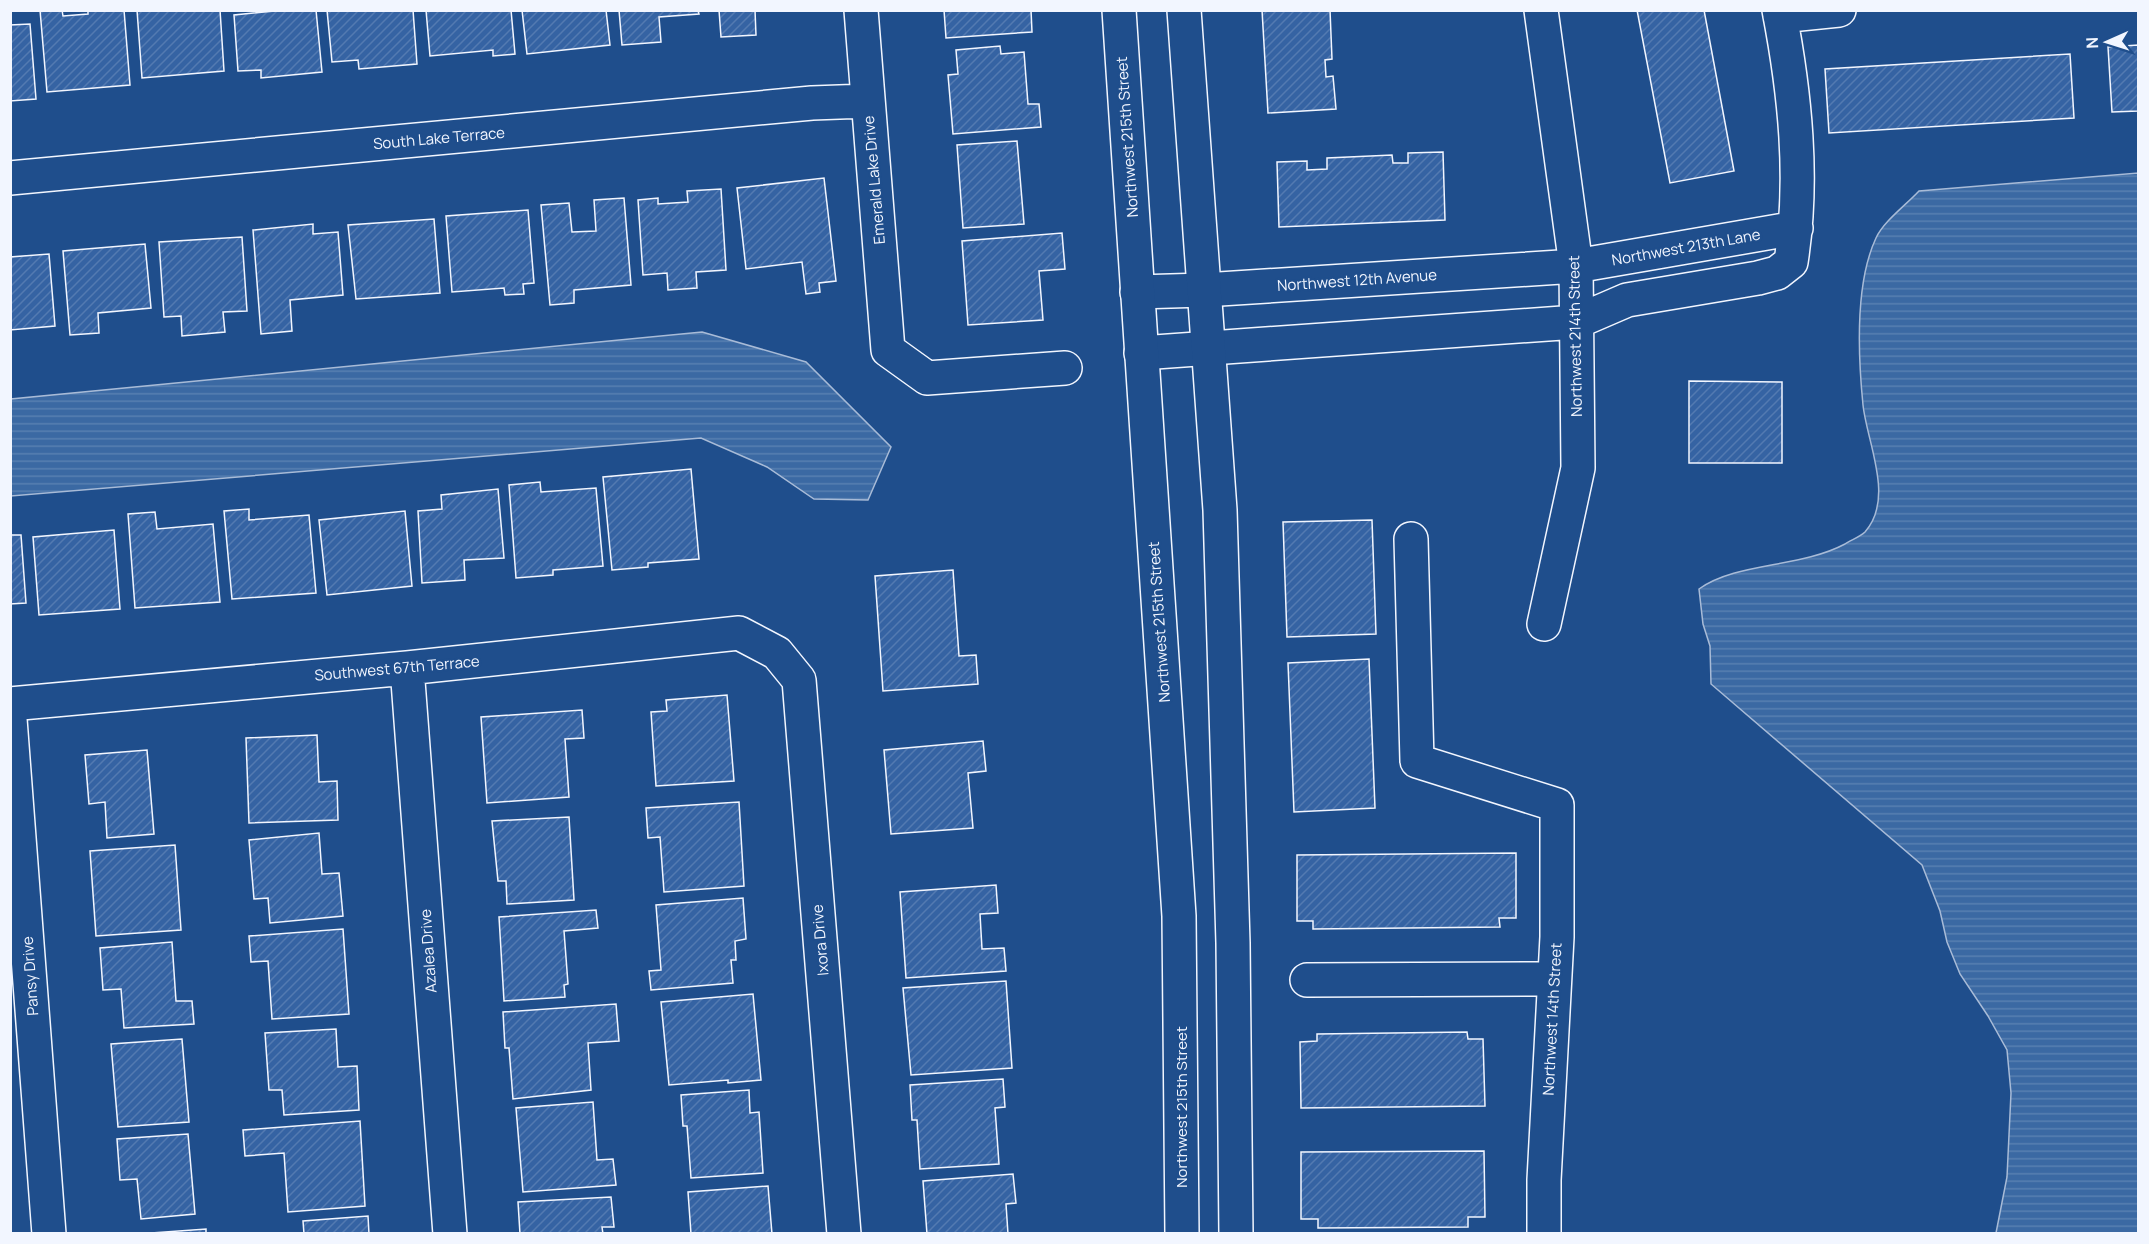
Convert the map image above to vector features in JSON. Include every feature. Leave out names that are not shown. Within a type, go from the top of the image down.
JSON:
[{"type":"street","name":"Emerald Lake Drive","points":[[861,10],[888,350],[927,378],[1065,368]]},
{"type":"street","name":"Northwest 215th Street","points":[[1119,10],[1179,916],[1182,1233]]},
{"type":"street","points":[[1184,10],[1220,521],[1233,944],[1236,1233]]},
{"type":"street","name":"Northwest 214th Street","points":[[1541,10],[1576,266],[1578,468],[1544,624]]},
{"type":"street","points":[[1141,353],[1576,322],[1627,300],[1777,273],[1791,262],[1796,228],[1798,155],[1780,13],[1839,10]]},
{"type":"street","name":"South Lake Terrace","points":[[10,178],[788,105],[867,101]]},
{"type":"street","name":"Northwest 213th Lane","points":[[1576,266],[1796,228]]},
{"type":"street","name":"Northwest 12th Avenue","points":[[1137,292],[1204,290],[1576,266]]},
{"type":"street","name":"Northwest 14th Street","points":[[1411,539],[1417,761],[1557,805],[1554,979],[1544,1180],[1544,1233]]},
{"type":"street","name":"Southwest 67th Terrace","points":[[10,704],[406,668],[739,633],[777,654]]},
{"type":"street","name":"Ixora Drive","points":[[777,654],[799,680],[844,1233]]},
{"type":"street","name":"Azalea Drive","points":[[406,668],[450,1233]]},
{"type":"street","name":"Pansy Drive","points":[[10,719],[49,1233]]},
{"type":"street","points":[[1307,980],[1554,979]]},
{"type":"water","points":[[2138,173],[2138,1233],[1996,1233],[2007,1177],[2011,1093],[2007,1050],[1960,974],[1947,942],[1940,911],[1922,865],[1711,684],[1710,646],[1703,624],[1699,589],[1714,580],[1732,574],[1827,552],[1863,534],[1874,518],[1879,487],[1863,405],[1859,342],[1861,297],[1869,256],[1876,238],[1890,219],[1919,191]]},
{"type":"water","points":[[702,332],[806,362],[891,447],[868,500],[814,499],[767,467],[701,438],[11,496],[11,399]]},
{"type":"building","points":[[40,10],[62,10],[63,16],[88,14],[88,10],[124,10],[130,85],[47,92]]},
{"type":"building","points":[[137,10],[220,10],[224,71],[142,78]]},
{"type":"building","points":[[285,10],[316,10],[322,72],[261,78],[261,70],[238,71],[234,15]]},
{"type":"building","points":[[327,10],[413,10],[417,64],[359,69],[358,60],[332,62]]},
{"type":"building","points":[[426,10],[511,10],[515,54],[493,56],[493,50],[430,56]]},
{"type":"building","points":[[522,10],[606,10],[610,45],[527,54]]},
{"type":"building","points":[[619,10],[698,10],[699,14],[659,17],[661,42],[622,45]]},
{"type":"building","points":[[719,10],[755,10],[756,35],[721,37]]},
{"type":"building","points":[[944,10],[1031,10],[1032,32],[946,38]]},
{"type":"building","points":[[1262,10],[1330,10],[1332,59],[1325,60],[1326,77],[1333,76],[1336,109],[1268,113]]},
{"type":"building","points":[[1637,10],[1704,10],[1734,171],[1670,183]]},
{"type":"building","points":[[30,24],[36,99],[10,101],[10,25]]},
{"type":"building","points":[[2138,45],[2138,111],[2112,112],[2108,47]]},
{"type":"building","points":[[1000,46],[1001,54],[1024,52],[1028,104],[1039,104],[1041,127],[953,134],[948,75],[958,74],[956,50]]},
{"type":"building","points":[[2070,54],[2074,118],[1829,133],[1825,69]]},
{"type":"building","points":[[1017,141],[1024,224],[963,228],[957,145]]},
{"type":"building","points":[[1443,152],[1445,220],[1279,227],[1277,162],[1307,161],[1307,170],[1327,169],[1327,158],[1392,155],[1393,163],[1408,163],[1408,153]]},
{"type":"building","points":[[824,178],[836,281],[819,283],[820,292],[806,294],[802,262],[746,269],[737,188]]},
{"type":"building","points":[[721,189],[726,270],[696,272],[697,288],[668,290],[667,273],[643,275],[638,200],[658,198],[658,204],[688,202],[687,191]]},
{"type":"building","points":[[624,198],[631,285],[574,290],[574,303],[550,305],[541,205],[569,203],[572,232],[596,231],[594,200]]},
{"type":"building","points":[[528,210],[534,283],[523,284],[524,294],[505,295],[504,288],[452,292],[446,216]]},
{"type":"building","points":[[434,219],[440,293],[356,299],[348,225]]},
{"type":"building","points":[[313,224],[313,234],[338,232],[343,295],[290,300],[292,331],[261,334],[253,230]]},
{"type":"building","points":[[1062,233],[1065,269],[1039,271],[1043,320],[968,325],[962,241]]},
{"type":"building","points":[[242,237],[247,311],[223,312],[225,332],[182,336],[181,316],[164,317],[159,242]]},
{"type":"building","points":[[145,244],[151,308],[98,313],[99,333],[70,335],[63,251]]},
{"type":"building","points":[[49,254],[55,326],[10,330],[10,257]]},
{"type":"building","points":[[1689,381],[1782,382],[1782,463],[1689,463]]},
{"type":"building","points":[[691,469],[699,559],[648,563],[648,567],[612,570],[603,477]]},
{"type":"building","points":[[540,482],[541,492],[596,488],[603,566],[553,570],[553,575],[516,578],[509,485]]},
{"type":"building","points":[[498,489],[504,558],[464,560],[465,580],[422,583],[418,511],[442,509],[441,495]]},
{"type":"building","points":[[249,509],[249,520],[309,515],[316,593],[232,599],[224,511]]},
{"type":"building","points":[[405,511],[412,586],[327,595],[319,520]]},
{"type":"building","points":[[155,512],[157,529],[213,524],[220,602],[135,608],[128,514]]},
{"type":"building","points":[[1372,520],[1376,634],[1287,637],[1283,522]]},
{"type":"building","points":[[114,530],[120,609],[39,615],[33,537]]},
{"type":"building","points":[[10,535],[21,535],[26,603],[10,604]]},
{"type":"building","points":[[953,570],[959,656],[976,655],[978,684],[883,691],[875,576]]},
{"type":"building","points":[[1369,659],[1375,808],[1294,812],[1288,663]]},
{"type":"building","points":[[727,695],[734,781],[656,786],[651,712],[667,711],[666,700]]},
{"type":"building","points":[[582,710],[584,738],[565,739],[569,797],[487,803],[481,717]]},
{"type":"building","points":[[317,735],[319,782],[337,781],[338,820],[249,823],[246,738]]},
{"type":"building","points":[[983,741],[986,771],[968,773],[973,828],[891,834],[884,750]]},
{"type":"building","points":[[147,750],[154,834],[107,838],[105,802],[89,804],[85,755]]},
{"type":"building","points":[[739,802],[744,886],[664,892],[660,837],[648,838],[646,808]]},
{"type":"building","points":[[569,817],[574,900],[507,904],[506,881],[498,881],[492,821]]},
{"type":"building","points":[[319,833],[322,874],[339,873],[343,916],[270,923],[268,898],[254,899],[249,840]]},
{"type":"building","points":[[175,845],[181,930],[96,936],[90,851]]},
{"type":"building","points":[[1516,853],[1516,918],[1499,918],[1500,927],[1313,929],[1313,921],[1297,921],[1297,855]]},
{"type":"building","points":[[996,885],[998,913],[980,914],[982,949],[1004,948],[1006,971],[906,978],[900,892]]},
{"type":"building","points":[[743,898],[746,939],[735,941],[736,960],[731,960],[733,983],[651,990],[649,971],[661,970],[656,905]]},
{"type":"building","points":[[596,910],[598,928],[564,931],[568,984],[564,985],[565,997],[504,1001],[499,917]]},
{"type":"building","points":[[343,929],[349,1014],[272,1019],[268,961],[251,962],[249,936]]},
{"type":"building","points":[[172,942],[176,1001],[192,1001],[194,1024],[124,1028],[121,989],[103,990],[100,948]]},
{"type":"building","points":[[1006,981],[1012,1068],[911,1075],[903,988]]},
{"type":"building","points":[[753,994],[761,1080],[669,1085],[661,1002]]},
{"type":"building","points":[[616,1004],[619,1041],[588,1043],[591,1090],[513,1099],[509,1048],[505,1048],[503,1012]]},
{"type":"building","points":[[336,1029],[338,1067],[357,1066],[359,1110],[284,1115],[282,1090],[269,1090],[265,1033]]},
{"type":"building","points":[[1467,1032],[1468,1039],[1483,1039],[1485,1106],[1301,1108],[1300,1042],[1317,1041],[1317,1034]]},
{"type":"building","points":[[182,1039],[189,1122],[118,1127],[111,1044]]},
{"type":"building","points":[[1003,1079],[1005,1107],[995,1108],[999,1164],[920,1169],[917,1120],[912,1120],[910,1085]]},
{"type":"building","points":[[749,1090],[750,1113],[759,1112],[763,1173],[691,1178],[687,1126],[683,1126],[681,1095]]},
{"type":"building","points":[[593,1102],[597,1160],[613,1159],[616,1185],[523,1192],[516,1108]]},
{"type":"building","points":[[360,1121],[365,1206],[288,1212],[284,1153],[245,1156],[243,1130]]},
{"type":"building","points":[[188,1134],[195,1214],[141,1219],[137,1179],[120,1180],[117,1139]]},
{"type":"building","points":[[1484,1151],[1485,1217],[1468,1217],[1468,1227],[1318,1228],[1318,1219],[1301,1219],[1301,1152]]},
{"type":"building","points":[[1013,1174],[1016,1203],[1006,1204],[1008,1234],[927,1234],[923,1181]]},
{"type":"building","points":[[768,1186],[772,1234],[691,1234],[688,1192]]},
{"type":"building","points":[[611,1197],[614,1227],[602,1227],[603,1234],[520,1234],[518,1202]]},
{"type":"building","points":[[368,1216],[369,1234],[304,1234],[303,1221]]},
{"type":"building","points":[[206,1229],[206,1234],[137,1234]]}]
